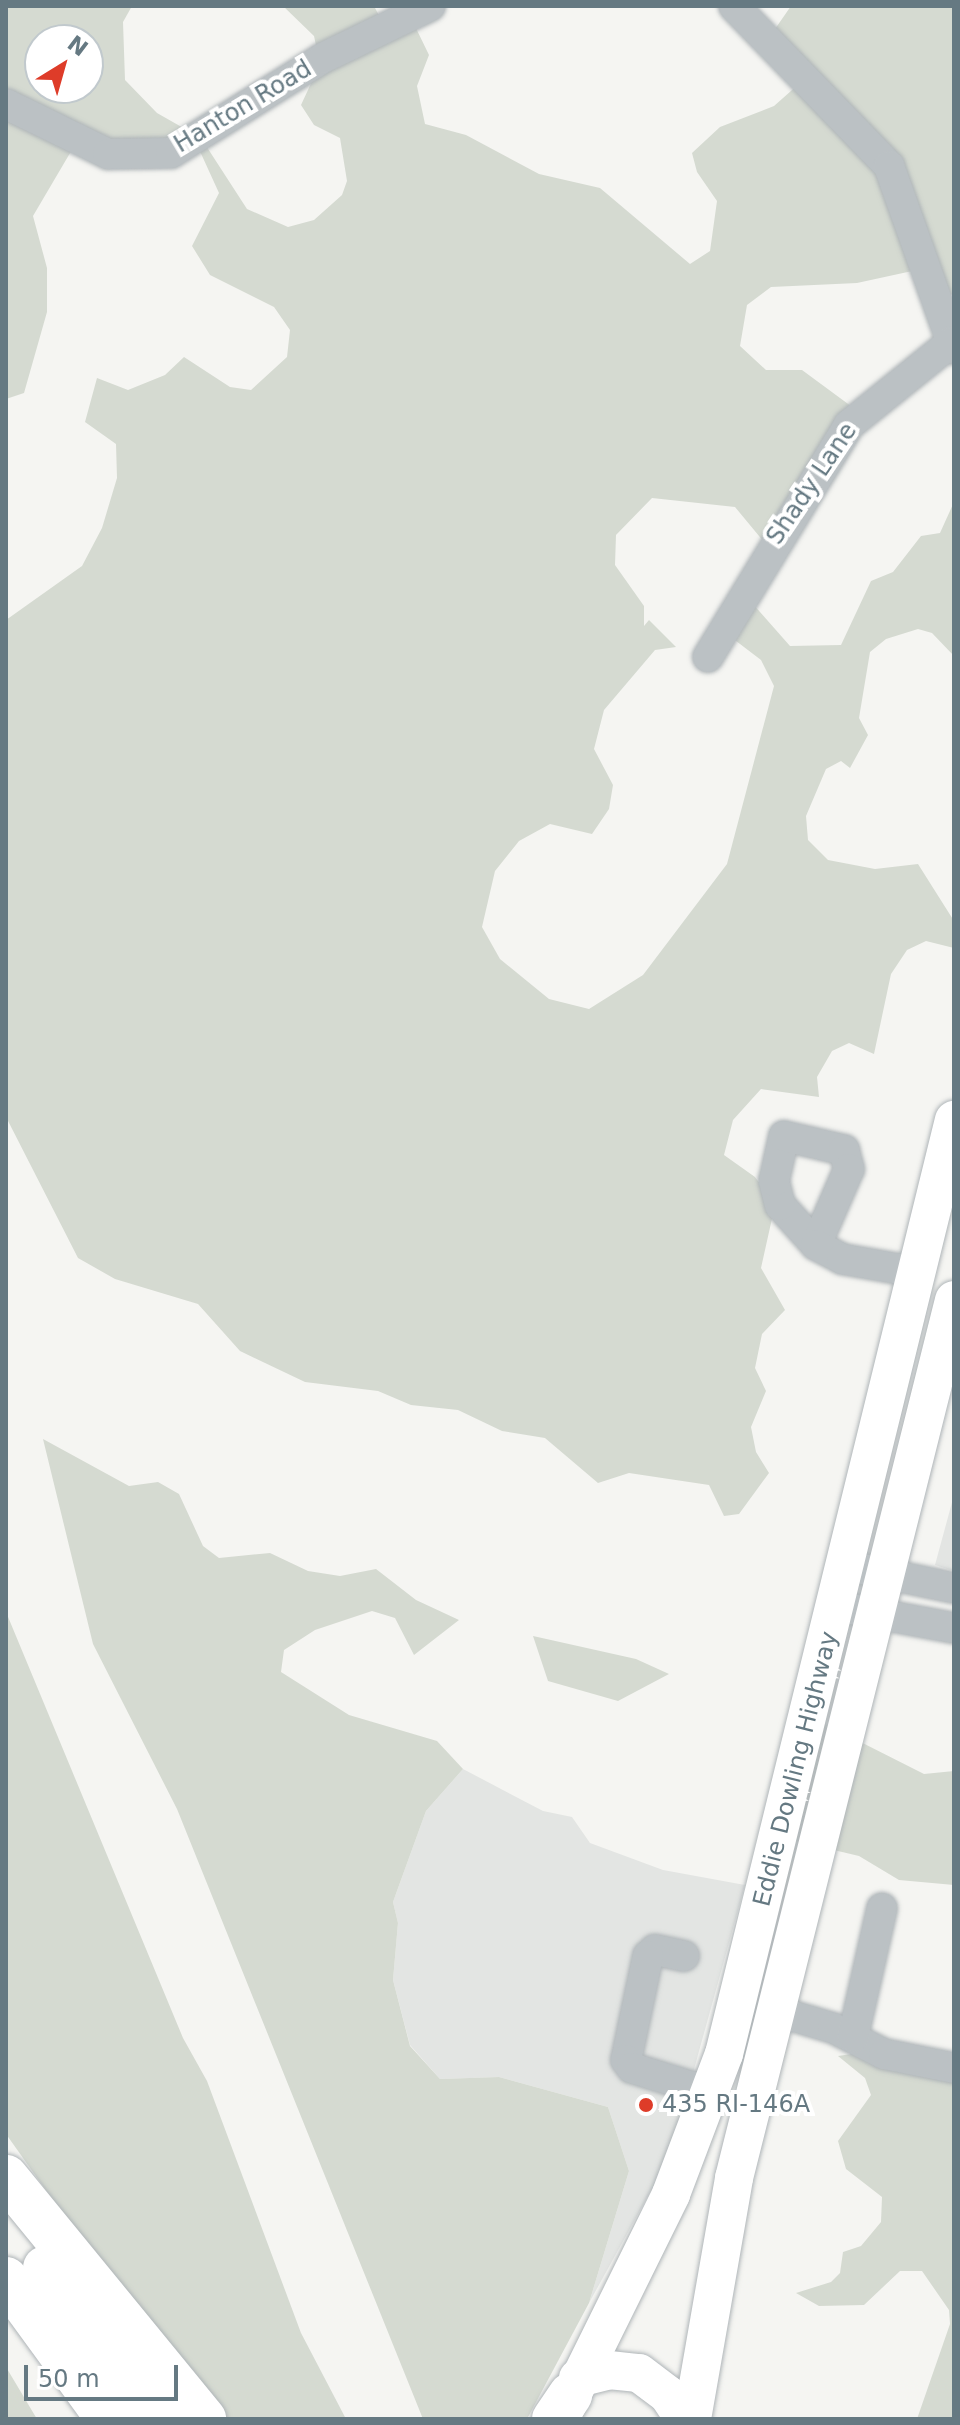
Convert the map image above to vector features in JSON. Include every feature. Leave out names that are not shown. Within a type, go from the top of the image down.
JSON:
[{"type":"highway","points":[[6,2177],[204,2419]]},
{"type":"highway","points":[[6,2214],[153,2419]]},
{"type":"highway","points":[[6,2279],[108,2419]]},
{"type":"highway","points":[[6,2311],[71,2419]]},
{"type":"main road","name":"Eddie Dowling Highway","points":[[565,2403],[671,2194],[712,2093],[954,1120]]},
{"type":"main road","name":"Eddie Dowling Highway","points":[[692,2419],[714,2268],[954,1300]]},
{"type":"main road","points":[[565,2403],[609,2370],[639,2373],[668,2395],[684,2419]]},
{"type":"street","name":"Hanton Road","points":[[6,104],[108,154],[171,153],[323,58],[430,6]]},
{"type":"street","points":[[734,6],[889,166],[953,345]]},
{"type":"street","name":"Shady Lane","points":[[708,657],[811,478],[849,425],[953,345]]},
{"type":"street","points":[[816,1245],[842,1259],[916,1272]]},
{"type":"street","points":[[843,1565],[954,1588]]},
{"type":"street","points":[[835,1606],[954,1628]]},
{"type":"street","points":[[853,2037],[882,1908]]},
{"type":"street","points":[[684,1956],[655,1950],[648,1956],[626,2060],[632,2068],[712,2093]]},
{"type":"street","points":[[776,2011],[853,2037],[884,2054],[954,2068]]},
{"type":"shaded area","points":[[6,6],[132,6],[123,22],[125,80],[157,113],[201,138],[247,209],[288,227],[314,220],[342,195],[347,181],[340,138],[314,125],[301,105],[320,64],[314,36],[283,6],[374,6],[385,27],[413,22],[429,55],[417,86],[425,124],[466,135],[539,174],[600,188],[690,264],[710,251],[717,201],[697,172],[692,153],[720,127],[774,106],[800,83],[766,42],[791,6],[954,6],[954,294],[934,298],[926,268],[857,283],[771,287],[747,305],[740,346],[766,370],[802,370],[859,412],[769,548],[735,507],[652,498],[616,535],[615,565],[644,606],[644,626],[649,620],[676,647],[655,650],[604,710],[594,749],[613,785],[609,809],[592,834],[550,824],[519,841],[495,871],[482,927],[500,959],[549,999],[589,1009],[643,975],[727,864],[774,686],[761,660],[723,631],[744,594],[790,646],[841,645],[871,581],[893,572],[921,536],[940,533],[954,502],[954,656],[932,633],[918,629],[886,639],[870,652],[859,718],[868,735],[850,768],[841,761],[826,769],[806,816],[808,840],[828,860],[875,869],[918,864],[954,921],[954,948],[926,941],[907,950],[891,974],[874,1054],[849,1043],[832,1051],[817,1077],[819,1097],[761,1089],[733,1120],[724,1155],[755,1177],[775,1205],[761,1268],[785,1310],[762,1334],[755,1368],[766,1391],[751,1427],[756,1452],[769,1473],[739,1514],[724,1516],[709,1485],[629,1473],[598,1483],[545,1438],[502,1431],[458,1410],[411,1405],[378,1391],[305,1382],[240,1351],[198,1304],[115,1279],[78,1258],[6,1117],[6,620],[82,566],[102,528],[117,478],[116,444],[85,422],[97,378],[128,390],[165,375],[184,357],[230,387],[251,390],[287,357],[290,330],[274,307],[210,275],[192,246],[219,193],[198,147],[73,148],[33,216],[47,268],[47,312],[24,393],[6,399]]},
{"type":"shaded area","points":[[43,1439],[129,1486],[158,1482],[179,1494],[203,1546],[219,1558],[270,1553],[308,1571],[340,1576],[376,1569],[416,1600],[459,1620],[414,1655],[395,1618],[372,1611],[315,1630],[284,1650],[281,1672],[349,1715],[437,1741],[463,1769],[426,1811],[393,1902],[398,1923],[393,1980],[410,2046],[440,2079],[499,2077],[608,2107],[629,2171],[589,2303],[527,2419],[423,2419],[177,1809],[93,1644]]},
{"type":"shaded area","points":[[954,1495],[954,1571],[935,1565]]},
{"type":"shaded area","points":[[6,1612],[183,2038],[207,2081],[301,2333],[346,2419],[223,2419],[123,2299],[6,2134]]},
{"type":"shaded area","points":[[533,1636],[636,1659],[669,1674],[618,1701],[548,1681]]},
{"type":"shaded area","points":[[823,1723],[924,1774],[954,1771],[954,1885],[899,1880],[859,1856],[775,1836]]},
{"type":"shaded area","points":[[463,1769],[543,1811],[572,1817],[590,1843],[663,1870],[745,1885],[670,2156],[589,2303],[629,2171],[608,2107],[499,2077],[440,2079],[410,2045],[393,1980],[398,1923],[393,1902],[426,1811]]},
{"type":"shaded area","points":[[858,2053],[954,2067],[954,2419],[917,2419],[950,2324],[949,2310],[922,2271],[900,2271],[864,2305],[819,2306],[796,2293],[831,2282],[840,2273],[843,2252],[861,2246],[881,2222],[882,2197],[846,2169],[838,2141],[871,2095],[865,2078],[838,2056]]},
{"type":"shaded area","points":[[6,2367],[31,2409],[37,2419],[6,2419]]},
{"type":"place","name":"435 RI-146A","points":[[646,2105]]}]
